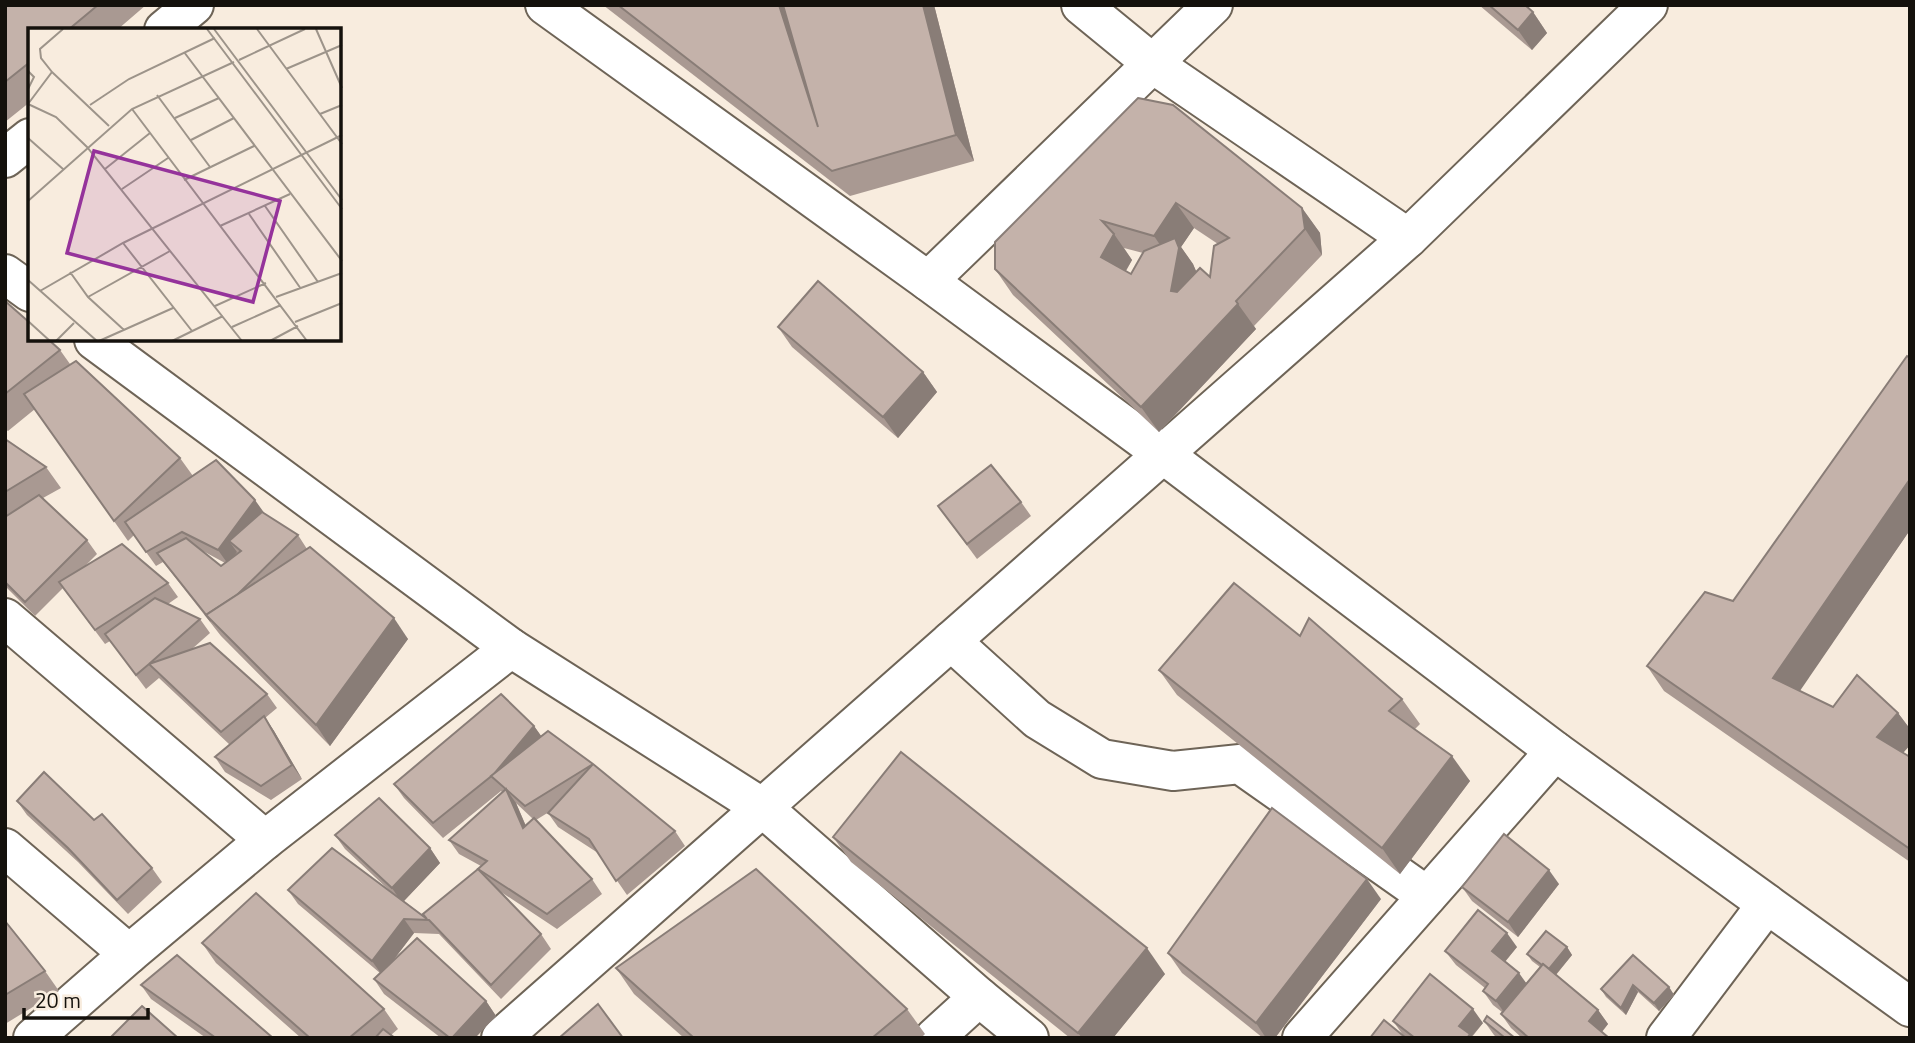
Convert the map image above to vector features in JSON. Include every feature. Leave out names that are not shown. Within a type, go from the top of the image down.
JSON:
[{"type":"street","points":[[166,28],[194,5]]},
{"type":"street","points":[[545,5],[928,281],[1163,454],[1555,751],[1910,1007]]},
{"type":"street","points":[[1081,5],[1153,64],[1408,238]]},
{"type":"street","points":[[928,281],[1213,5]]},
{"type":"street","points":[[501,1038],[1408,238],[1648,5]]},
{"type":"street","points":[[5,158],[28,140]]},
{"type":"street","points":[[5,274],[28,291]]},
{"type":"street","points":[[95,341],[510,648],[763,808],[1029,1038]]},
{"type":"street","points":[[5,618],[265,840]]},
{"type":"street","points":[[951,641],[1037,719],[1102,759],[1173,771],[1240,764],[1427,896]]},
{"type":"street","points":[[33,1038],[265,840],[510,648]]},
{"type":"street","points":[[1302,1038],[1555,751]]},
{"type":"street","points":[[5,848],[129,954]]},
{"type":"street","points":[[1666,1038],[1767,904]]},
{"type":"street","points":[[934,1038],[979,997]]},
{"type":"building","points":[[5,5],[98,5],[70,28],[28,28],[28,64],[5,82]]},
{"type":"building","points":[[618,5],[779,5],[818,127],[783,5],[923,5],[956,135],[832,171]]},
{"type":"building","points":[[1489,5],[1525,5],[1533,12],[1518,30]]},
{"type":"building","points":[[1138,98],[1173,105],[1302,208],[1305,229],[1141,407],[995,269],[995,242]],"holes":[[[1176,203],[1229,238],[1214,246],[1210,277],[1200,268],[1177,292],[1171,291],[1179,248],[1175,238],[1144,251],[1131,274],[1101,257],[1114,234],[1102,221],[1154,236]]]},
{"type":"building","points":[[818,281],[923,372],[883,417],[778,327]]},
{"type":"building","points":[[5,301],[28,321],[28,341],[50,341],[60,350],[5,394]]},
{"type":"building","points":[[1907,356],[1910,358],[1910,479],[1773,678],[1833,707],[1857,675],[1898,713],[1877,737],[1910,757],[1910,849],[1647,666],[1705,592],[1733,601]]},
{"type":"building","points":[[76,361],[180,458],[114,521],[24,394]]},
{"type":"building","points":[[5,439],[46,467],[5,492]]},
{"type":"building","points":[[216,460],[255,500],[218,550],[182,532],[146,552],[125,522]]},
{"type":"building","points":[[991,465],[1021,502],[967,544],[938,506]]},
{"type":"building","points":[[39,495],[87,540],[25,602],[5,582],[5,517]]},
{"type":"building","points":[[262,512],[298,535],[237,595],[206,615],[157,553],[186,538],[221,566],[241,551],[229,541]]},
{"type":"building","points":[[122,544],[168,583],[95,630],[59,582]]},
{"type":"building","points":[[310,547],[394,618],[316,725],[206,615]]},
{"type":"building","points":[[1234,583],[1300,636],[1309,618],[1402,699],[1389,711],[1452,756],[1382,848],[1159,670]]},
{"type":"building","points":[[155,598],[200,619],[136,675],[105,634]]},
{"type":"building","points":[[210,643],[267,694],[221,732],[149,664]]},
{"type":"building","points":[[501,694],[534,726],[494,774],[433,823],[394,784]]},
{"type":"building","points":[[264,716],[292,765],[261,786],[215,757]]},
{"type":"building","points":[[548,731],[593,764],[525,806],[491,776]]},
{"type":"building","points":[[901,752],[1147,948],[1078,1033],[833,837]]},
{"type":"building","points":[[593,764],[675,831],[616,881],[589,839],[548,813]]},
{"type":"building","points":[[44,772],[94,820],[102,814],[152,868],[117,900],[68,848],[17,801]]},
{"type":"building","points":[[506,789],[523,828],[534,818],[592,879],[547,914],[478,869],[487,861],[449,840]]},
{"type":"building","points":[[379,798],[430,848],[392,888],[335,835]]},
{"type":"building","points":[[1272,808],[1367,879],[1256,1023],[1168,953]]},
{"type":"building","points":[[1504,834],[1549,870],[1508,922],[1462,887]]},
{"type":"building","points":[[332,848],[427,919],[423,914],[478,869],[541,934],[491,985],[429,920],[404,919],[372,961],[288,890]]},
{"type":"building","points":[[756,869],[907,1009],[872,1038],[694,1038],[616,968]]},
{"type":"building","points":[[256,893],[384,1009],[349,1038],[310,1038],[202,943]]},
{"type":"building","points":[[1478,910],[1507,933],[1492,951],[1519,973],[1496,1001],[1483,991],[1488,984],[1445,951]]},
{"type":"building","points":[[5,921],[45,971],[5,995]]},
{"type":"building","points":[[1546,931],[1567,947],[1549,969],[1527,954]]},
{"type":"building","points":[[417,938],[486,1001],[452,1038],[374,979]]},
{"type":"building","points":[[177,955],[273,1038],[216,1038],[141,985]]},
{"type":"building","points":[[1633,955],[1669,987],[1654,1003],[1633,985],[1621,1008],[1601,989]]},
{"type":"building","points":[[1543,964],[1598,1010],[1589,1021],[1609,1038],[1529,1038],[1501,1014]]},
{"type":"building","points":[[1430,974],[1473,1009],[1459,1026],[1470,1034],[1467,1038],[1415,1038],[1393,1021]]},
{"type":"building","points":[[598,1004],[623,1038],[559,1038]]},
{"type":"building","points":[[142,1006],[178,1038],[110,1038]]},
{"type":"building","points":[[1487,1016],[1515,1038],[1503,1038],[1484,1021]]},
{"type":"building","points":[[1384,1020],[1406,1038],[1370,1038]]},
{"type":"building","points":[[383,1029],[395,1038],[375,1038]]}]
